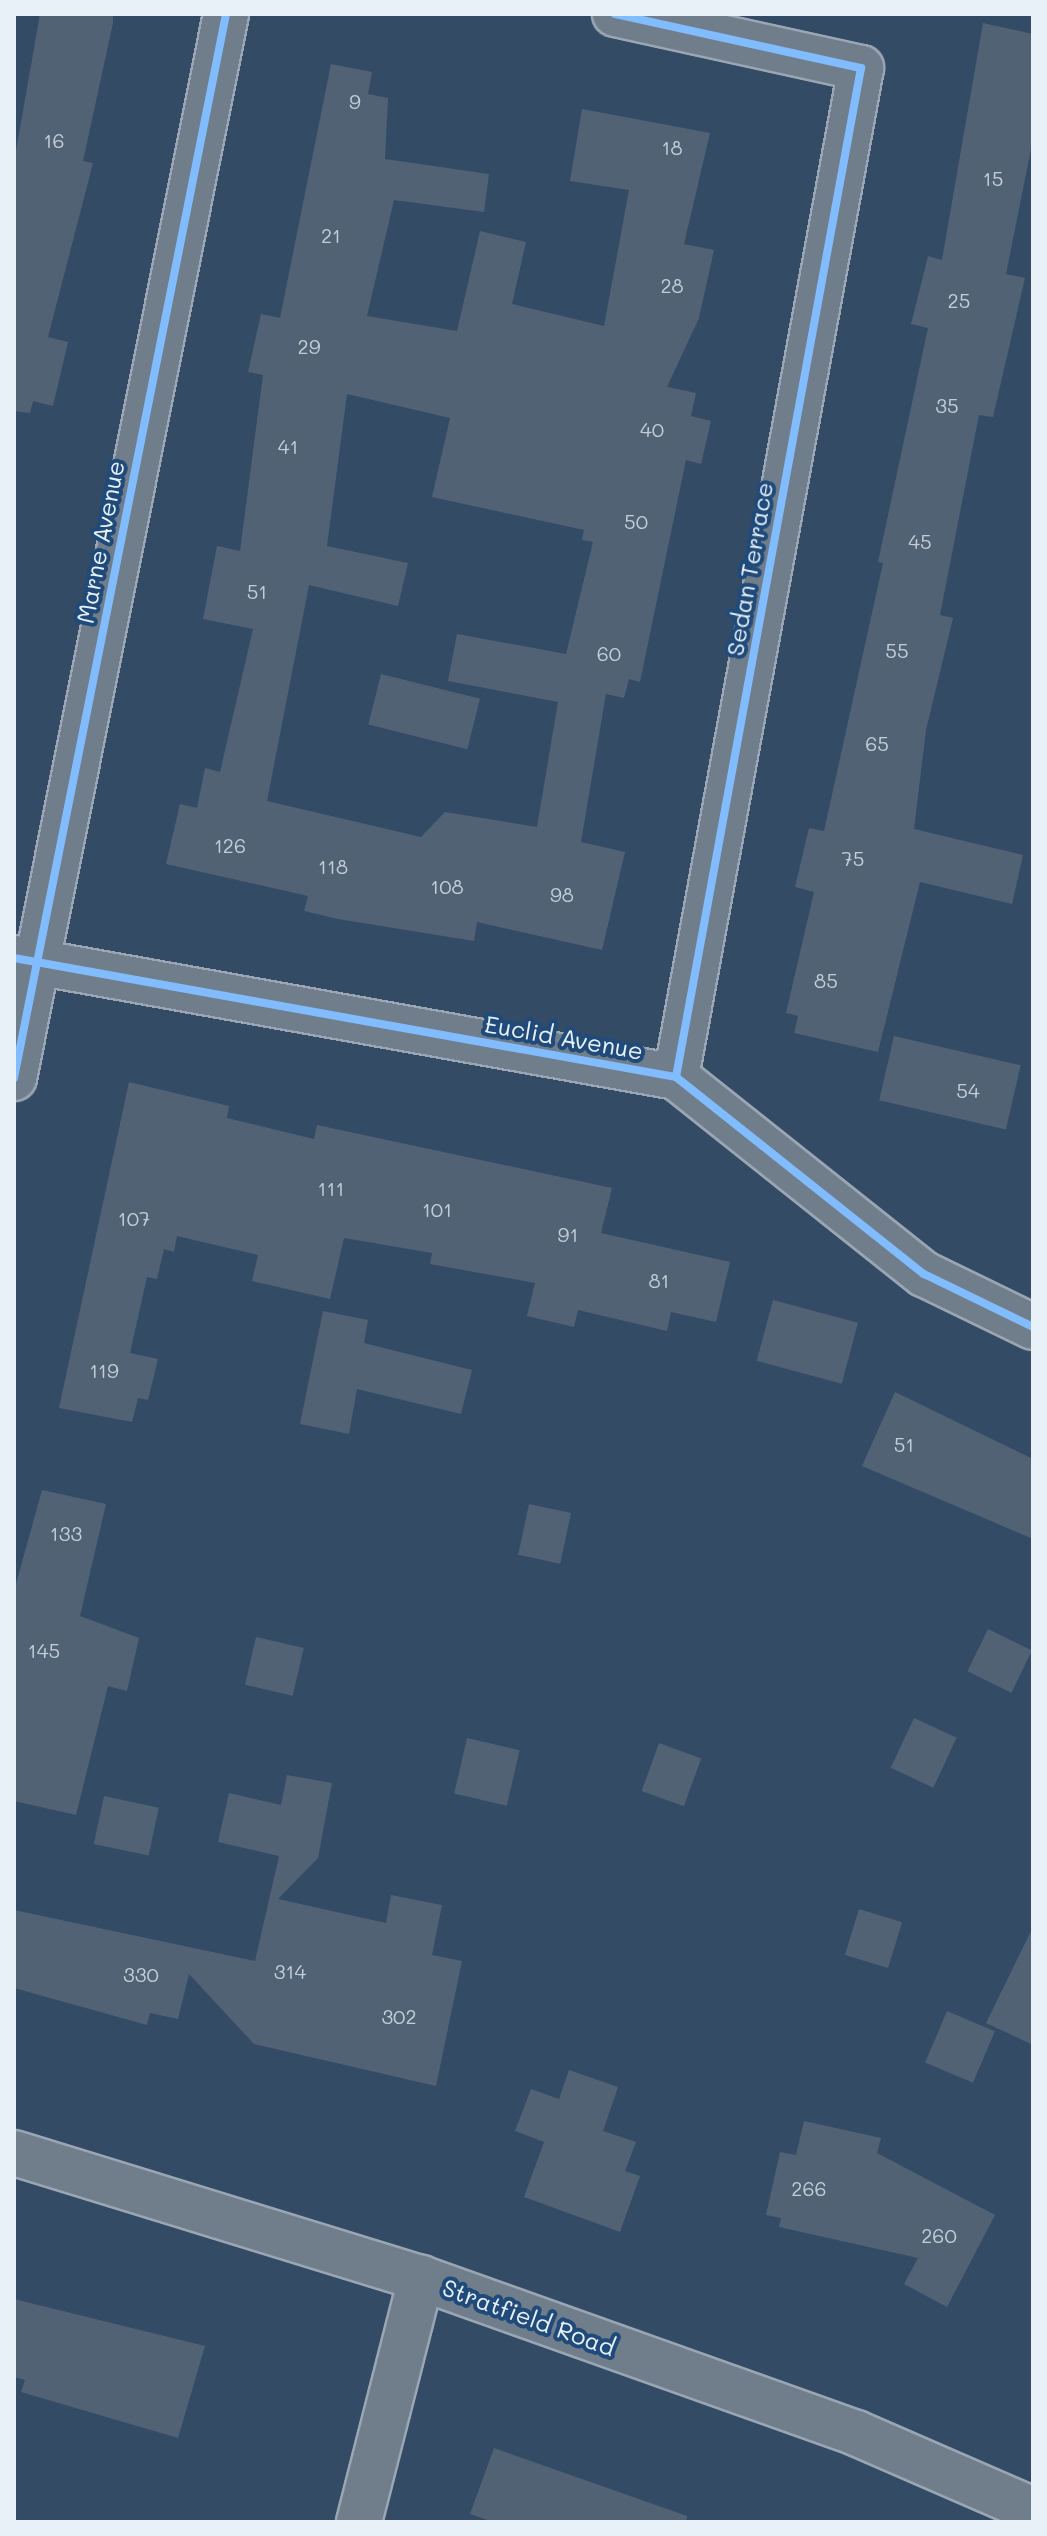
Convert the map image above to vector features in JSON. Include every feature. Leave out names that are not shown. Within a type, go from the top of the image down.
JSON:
[{"type":"street","name":"Marne Avenue","points":[[14,1078],[25,960],[226,14]]},
{"type":"street","name":"Sedan Terrace","points":[[615,14],[861,68],[676,1077]]},
{"type":"street","name":"Euclid Avenue","points":[[25,960],[676,1077],[924,1274],[1033,1327]]},
{"type":"street","name":"Stratfield Road","points":[[14,2153],[421,2278],[856,2433],[1033,2510]]},
{"type":"street","points":[[359,2522],[421,2278]]},
{"type":"building","points":[[40,14],[113,14],[113,23],[83,161],[93,163],[48,337],[68,342],[53,406],[33,401],[30,413],[14,411],[14,162]]},
{"type":"building","points":[[983,23],[1033,34],[1033,139],[1006,274],[1025,278],[993,417],[979,415],[940,615],[953,618],[926,730],[914,829],[1023,855],[1012,904],[920,882],[878,1052],[794,1033],[798,1016],[786,1013],[814,892],[795,887],[809,828],[824,831],[883,563],[878,562],[928,328],[911,324],[928,256],[942,260]]},
{"type":"building","points":[[331,64],[372,72],[368,94],[388,98],[385,159],[489,174],[484,212],[394,200],[367,316],[457,331],[480,231],[526,242],[512,304],[604,326],[629,190],[570,181],[582,109],[710,133],[684,244],[714,250],[699,318],[667,387],[696,393],[691,416],[711,421],[701,464],[686,460],[640,682],[629,679],[624,698],[606,694],[581,842],[625,852],[602,950],[477,922],[474,941],[338,919],[304,911],[308,896],[166,864],[180,804],[197,808],[205,768],[220,772],[253,629],[203,619],[217,546],[240,551],[263,375],[248,372],[261,314],[280,318]],"holes":[[[347,394],[450,418],[432,497],[584,530],[582,540],[593,542],[566,654],[457,634],[448,681],[558,702],[537,827],[445,812],[421,837],[267,801],[309,585],[398,606],[408,563],[327,546]]]},
{"type":"building","points":[[381,674],[480,699],[467,749],[368,724]]},
{"type":"building","points":[[894,1036],[1021,1065],[1006,1130],[879,1100]]},
{"type":"building","points":[[129,1082],[229,1106],[227,1118],[314,1139],[317,1125],[612,1188],[601,1233],[730,1262],[716,1322],[671,1312],[667,1331],[578,1310],[574,1327],[527,1316],[535,1283],[430,1264],[432,1253],[344,1238],[330,1299],[252,1281],[258,1255],[177,1236],[174,1252],[164,1249],[157,1279],[147,1277],[130,1353],[158,1359],[148,1400],[138,1398],[132,1422],[59,1408]]},
{"type":"building","points":[[773,1300],[858,1323],[842,1384],[757,1361]]},
{"type":"building","points":[[323,1311],[368,1320],[364,1343],[472,1370],[461,1414],[357,1389],[349,1434],[300,1424]]},
{"type":"building","points":[[895,1392],[1033,1459],[1033,1539],[862,1466]]},
{"type":"building","points":[[42,1490],[106,1504],[80,1616],[139,1638],[127,1691],[108,1686],[76,1815],[14,1801],[14,1591]]},
{"type":"building","points":[[529,1504],[571,1513],[560,1564],[518,1555]]},
{"type":"building","points":[[988,1629],[1032,1650],[1011,1693],[967,1671]]},
{"type":"building","points":[[256,1637],[304,1648],[293,1696],[245,1685]]},
{"type":"building","points":[[914,1718],[957,1738],[933,1788],[891,1768]]},
{"type":"building","points":[[467,1738],[520,1750],[507,1806],[454,1794]]},
{"type":"building","points":[[659,1743],[701,1758],[684,1806],[642,1791]]},
{"type":"building","points":[[287,1775],[332,1783],[318,1858],[278,1899],[386,1923],[391,1895],[442,1905],[432,1955],[462,1961],[436,2086],[254,2044],[189,1974],[178,2019],[150,2013],[147,2025],[14,1988],[14,1910],[255,1961],[279,1856],[218,1842],[229,1793],[281,1805]]},
{"type":"building","points":[[104,1796],[159,1808],[149,1856],[94,1844]]},
{"type":"building","points":[[859,1909],[902,1922],[888,1968],[845,1955]]},
{"type":"building","points":[[1033,1927],[1033,2045],[986,2023]]},
{"type":"building","points":[[947,2011],[995,2031],[973,2083],[925,2063]]},
{"type":"building","points":[[569,2070],[618,2087],[603,2131],[636,2142],[625,2171],[640,2176],[620,2232],[524,2197],[544,2142],[515,2131],[531,2089],[559,2099]]},
{"type":"building","points":[[804,2121],[881,2138],[877,2153],[995,2215],[947,2307],[904,2284],[918,2258],[779,2227],[781,2218],[766,2215],[780,2152],[796,2155]]},
{"type":"building","points":[[14,2299],[205,2346],[178,2438],[21,2392],[25,2380],[14,2377]]},
{"type":"building","points":[[494,2448],[687,2516],[686,2522],[493,2522],[470,2514]]},
{"type":"cycle path","points":[[14,1078],[226,14]]},
{"type":"cycle path","points":[[615,14],[861,68],[676,1077]]},
{"type":"cycle path","points":[[14,958],[676,1077],[924,1274],[1033,1327]]}]
